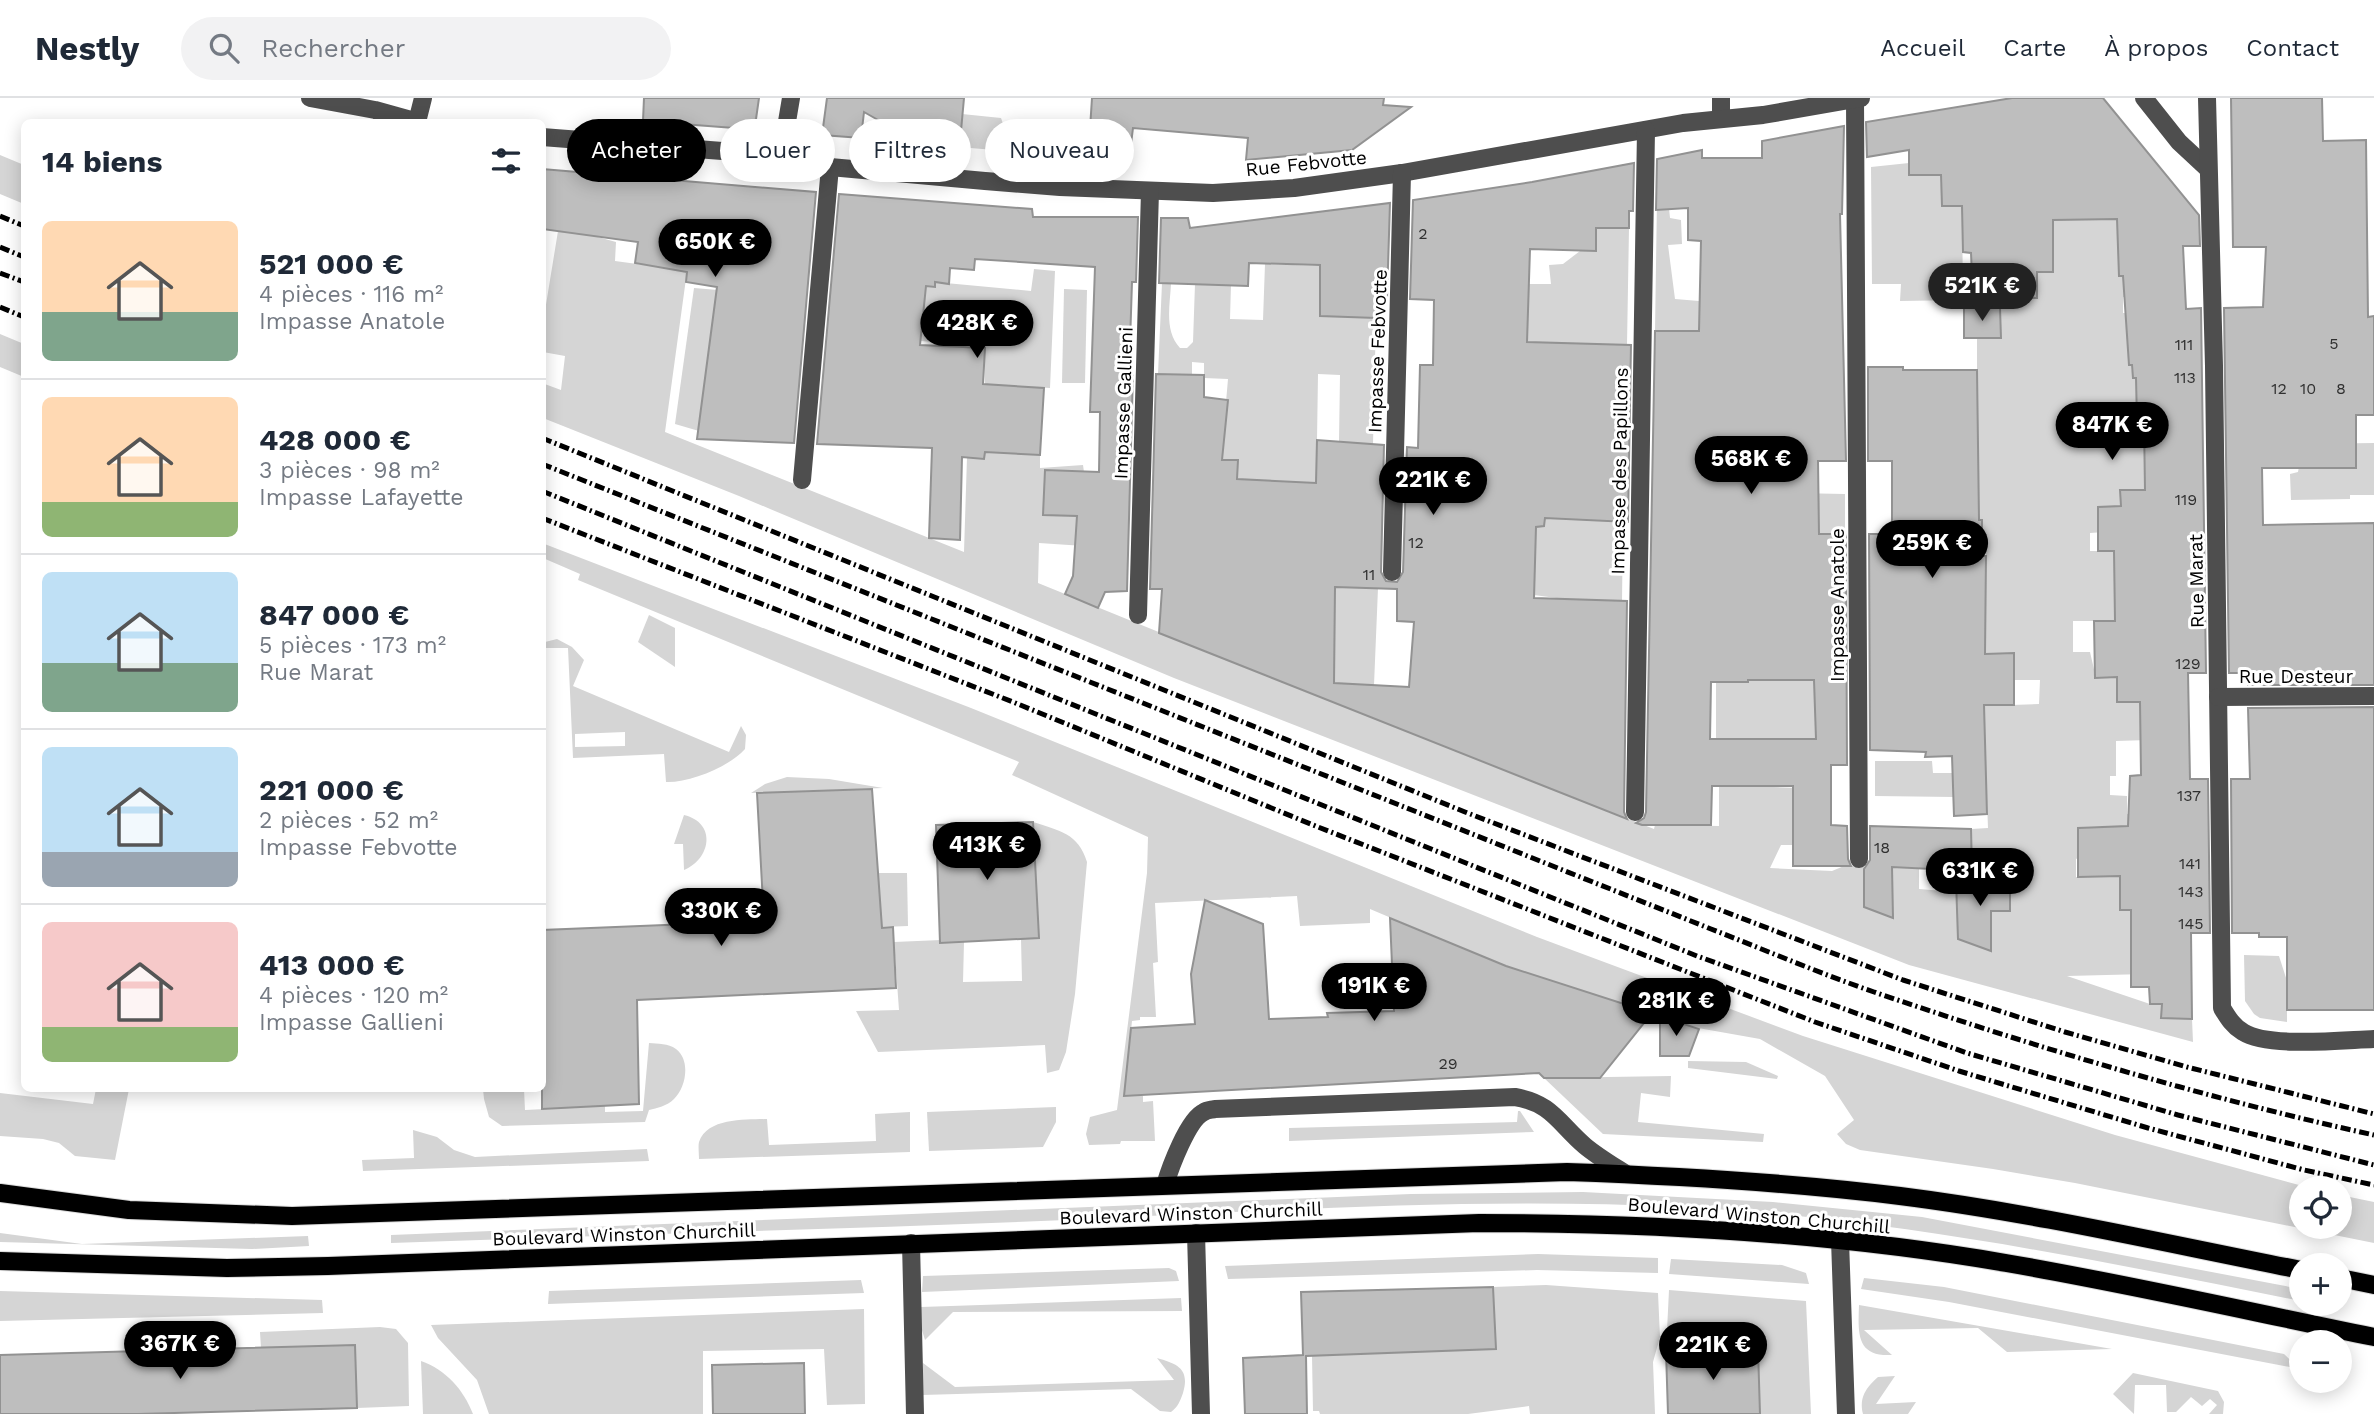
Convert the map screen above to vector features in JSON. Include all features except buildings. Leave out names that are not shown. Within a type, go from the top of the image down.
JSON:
[{"type":"main road","name":"Boulevard Winston Churchill","points":[[0,1193],[129,1210],[292,1216],[1567,1172],[1780,1183],[1914,1198],[2076,1225],[2289,1268]]},
{"type":"main road","name":"Boulevard Winston Churchill","points":[[0,1261],[227,1268],[1465,1224],[1667,1226],[1840,1240],[2005,1263],[2374,1336]]},
{"type":"main road","points":[[2352,1280],[2374,1285]]},
{"type":"street","points":[[310,98],[407,119]]},
{"type":"street","points":[[419,119],[423,98]]},
{"type":"street","points":[[787,119],[791,98]]},
{"type":"street","points":[[1721,98],[1721,119]]},
{"type":"street","points":[[2144,98],[2179,142],[2208,169]]},
{"type":"street","name":"Rue Marat","points":[[2207,98],[2214,366],[2222,1008],[2230,1022],[2246,1034],[2270,1040],[2374,1039]]},
{"type":"street","name":"Rue Febvotte","points":[[835,166],[1060,187],[1213,193],[1294,188],[1402,173],[1646,130],[1763,116],[1858,99]]},
{"type":"street","name":"Impasse Anatole","points":[[1858,99],[1859,859]]},
{"type":"street","name":"Impasse des Papillons","points":[[1635,812],[1646,130]]},
{"type":"street","name":"Rue Febvotte","points":[[546,137],[720,152]]},
{"type":"street","name":"Impasse Febvotte","points":[[1392,572],[1402,173]]},
{"type":"street","points":[[802,480],[829,182]]},
{"type":"street","name":"Impasse Gallieni","points":[[1138,615],[1150,191]]},
{"type":"street","name":"Rue Desteur","points":[[2218,697],[2374,696]]},
{"type":"street","name":"Boulevard Winston Churchill","points":[[1165,1185],[1178,1149],[1196,1118],[1203,1112],[1215,1109],[1515,1097],[1531,1099],[1543,1105],[1585,1146],[1626,1174]]},
{"type":"street","points":[[1196,1233],[1201,1414]]},
{"type":"street","points":[[1840,1240],[1846,1414]]},
{"type":"street","points":[[911,1243],[915,1414]]},
{"type":"shaded area","points":[[962,114],[1001,119],[985,119],[985,149],[971,148],[971,119],[962,119]]},
{"type":"shaded area","points":[[0,155],[21,164],[21,203],[0,194]]},
{"type":"shaded area","points":[[1909,163],[1909,175],[1920,175],[1920,169],[1940,168],[1942,206],[1962,206],[1963,300],[1900,301],[1901,284],[1872,284],[1871,167]]},
{"type":"shaded area","points":[[1657,199],[1668,199],[1670,218],[1681,220],[1682,244],[1668,245],[1675,299],[1699,301],[1699,331],[1655,331]]},
{"type":"shaded area","points":[[2134,219],[2118,240],[2119,276],[2134,276],[2135,297],[2123,297],[2123,313],[2134,313],[2127,338],[2133,378],[2143,379],[2136,394],[2137,421],[2144,422],[2145,490],[2121,490],[2118,531],[2090,533],[2090,551],[2114,551],[2114,579],[2152,621],[2073,621],[2073,652],[2090,652],[2096,678],[2117,677],[2118,703],[2147,702],[2148,740],[2116,741],[2116,776],[2110,776],[2110,795],[2127,796],[2127,814],[2153,813],[2153,826],[2078,827],[2076,859],[2076,877],[2120,876],[2120,910],[2131,910],[2146,974],[2067,976],[2150,1004],[2162,1004],[2162,1018],[2192,1019],[2193,1042],[1909,965],[1174,678],[739,496],[546,419],[546,384],[561,390],[565,356],[546,353],[546,305],[558,231],[616,242],[615,261],[652,266],[691,242],[665,432],[964,552],[967,457],[985,452],[1040,455],[1040,468],[1083,465],[1084,472],[1043,514],[1083,516],[1099,547],[1039,543],[1038,583],[1309,693],[1281,481],[1237,479],[1238,461],[1221,460],[1228,379],[1204,378],[1204,363],[1192,362],[1192,375],[1158,374],[1162,283],[1171,284],[1169,318],[1172,334],[1180,348],[1187,348],[1193,342],[1195,284],[1231,284],[1230,319],[1263,320],[1265,264],[1321,266],[1320,316],[1376,318],[1373,444],[1339,442],[1340,375],[1318,374],[1317,440],[1332,441],[1378,588],[1374,685],[1343,706],[1654,829],[1655,825],[1719,826],[1719,785],[1832,792],[1831,802],[1793,845],[1781,845],[1770,868],[1832,871],[1844,866],[1864,866],[1864,907],[1892,917],[1892,868],[1919,868],[1919,889],[1956,892],[1958,939],[1991,950],[1991,911],[2010,910],[2010,879],[1972,878],[1971,829],[1988,828],[1981,706],[2039,704],[2040,680],[1989,680],[1985,654],[1983,581],[1986,581],[1986,554],[1982,553],[1982,520],[1977,520],[1977,338],[2001,338],[2000,299],[2037,298],[2037,284],[2000,285],[2041,220]]},
{"type":"shaded area","points":[[1596,228],[1629,228],[1627,345],[1526,348],[1529,284],[1551,284],[1549,265],[1563,264],[1580,251],[1596,251]]},
{"type":"shaded area","points":[[1034,269],[1055,271],[1050,388],[985,384],[984,348],[921,341],[921,333],[899,284],[935,282],[1031,291]]},
{"type":"shaded area","points":[[694,288],[718,290],[699,431],[675,424]]},
{"type":"shaded area","points":[[1064,289],[1087,290],[1085,383],[1062,383]]},
{"type":"shaded area","points":[[0,334],[21,343],[21,376],[0,367]]},
{"type":"shaded area","points":[[2374,443],[2374,495],[2350,495],[2350,499],[2291,500],[2290,474],[2298,472],[2303,444]]},
{"type":"shaded area","points":[[1795,493],[1845,494],[1845,534],[1816,534]]},
{"type":"shaded area","points":[[1545,509],[1623,521],[1622,601],[1534,595],[1536,527],[1544,526]]},
{"type":"shaded area","points":[[546,545],[971,708],[1537,937],[1803,1036],[2115,1135],[2289,1182],[2289,1226],[2075,1183],[1860,1150],[1846,1144],[1837,1134],[1854,1120],[1825,1076],[1760,1039],[1698,1028],[1507,967],[1370,909],[1370,923],[1300,926],[1297,896],[1155,903],[1158,962],[1153,963],[1156,1017],[1140,1017],[1140,1020],[1132,1021],[1124,1096],[1143,1096],[1143,1102],[1153,1101],[1155,1141],[1089,1145],[1086,1134],[1090,1117],[1117,1110],[1147,873],[1148,837],[1012,775],[1019,762],[578,580],[580,574],[546,559]]},
{"type":"shaded area","points":[[649,615],[675,628],[675,667],[638,642]]},
{"type":"shaded area","points":[[557,639],[572,647],[584,660],[573,686],[729,752],[741,726],[746,735],[745,749],[719,768],[675,782],[666,782],[664,754],[573,758],[568,648],[546,648],[546,642]],"holes":[[[625,732],[625,746],[575,747],[575,734]]]},
{"type":"shaded area","points":[[1847,680],[1847,723],[1816,723],[1816,739],[1716,739],[1716,682]]},
{"type":"shaded area","points":[[1875,761],[1932,761],[1933,773],[1954,773],[1954,797],[1875,796]]},
{"type":"shaded area","points":[[787,777],[829,779],[883,788],[751,793],[765,784]]},
{"type":"shaded area","points":[[684,815],[702,825],[706,841],[700,858],[684,870],[683,844],[674,844]]},
{"type":"shaded area","points":[[1033,822],[1067,834],[1079,845],[1087,862],[1075,994],[1066,1052],[1059,1070],[1047,1073],[1045,1045],[878,1052],[856,1011],[899,1010],[894,942],[964,942],[963,982],[1022,981],[1021,939],[1039,938]]},
{"type":"shaded area","points":[[878,873],[907,873],[908,926],[882,927]]},
{"type":"shaded area","points":[[2244,955],[2279,956],[2287,981],[2287,1022],[2260,1018],[2245,1001]]},
{"type":"shaded area","points":[[649,1043],[673,1047],[684,1060],[684,1081],[674,1099],[649,1110],[645,1122],[502,1126],[489,1117],[483,1092],[524,1092],[525,1110],[605,1106],[605,1112],[643,1111]]},
{"type":"shaded area","points":[[1688,1061],[1746,1062],[1778,1076],[1777,1079],[1688,1068]]},
{"type":"shaded area","points":[[1671,1076],[1670,1097],[1641,1093],[1638,1122],[1764,1134],[1763,1142],[1603,1134],[1544,1078]]},
{"type":"shaded area","points":[[95,1092],[128,1092],[115,1160],[75,1156],[59,1143],[43,1139],[0,1136],[0,1093],[93,1104]]},
{"type":"shaded area","points":[[1056,1107],[1056,1122],[1043,1147],[929,1151],[927,1112]]},
{"type":"shaded area","points":[[1518,1111],[1534,1132],[1289,1141],[1289,1128],[1517,1122]]},
{"type":"shaded area","points":[[910,1112],[910,1152],[699,1159],[699,1142],[704,1134],[719,1124],[767,1119],[769,1145],[876,1141],[875,1114]]},
{"type":"shaded area","points":[[413,1130],[437,1137],[454,1150],[475,1157],[647,1149],[649,1161],[363,1171],[362,1160],[414,1158]]},
{"type":"shaded area","points":[[1583,1192],[1773,1202],[1922,1217],[2289,1287],[2289,1299],[2070,1256],[1916,1231],[1760,1213],[1605,1204],[1374,1206],[982,1223],[391,1243],[391,1235],[1411,1194]]},
{"type":"shaded area","points":[[2352,1197],[2374,1202],[2374,1243],[2352,1239]]},
{"type":"shaded area","points":[[0,1233],[82,1244],[308,1236],[309,1246],[252,1249],[0,1242]]},
{"type":"shaded area","points":[[1538,1254],[1658,1258],[1658,1273],[1537,1270],[1228,1279],[1225,1266]]},
{"type":"shaded area","points":[[1671,1259],[1782,1265],[1806,1273],[1809,1284],[1669,1274]]},
{"type":"shaded area","points":[[1169,1268],[1176,1271],[1179,1281],[922,1292],[923,1276]]},
{"type":"shaded area","points":[[1864,1278],[1944,1287],[2284,1354],[2289,1359],[2289,1367],[1949,1302],[1861,1289]]},
{"type":"shaded area","points":[[861,1280],[864,1293],[548,1304],[549,1291]]},
{"type":"shaded area","points":[[1546,1285],[1658,1293],[1660,1337],[1653,1362],[1655,1414],[1530,1414],[1529,1406],[1468,1414],[1320,1414],[1319,1411],[1313,1411],[1312,1356],[1495,1349],[1493,1287]]},
{"type":"shaded area","points":[[1669,1290],[1806,1301],[1811,1414],[1760,1414],[1758,1349],[1666,1351]]},
{"type":"shaded area","points":[[0,1291],[322,1300],[323,1313],[0,1321]]},
{"type":"shaded area","points":[[1181,1298],[1182,1311],[953,1312],[925,1340],[921,1327],[921,1307]]},
{"type":"shaded area","points":[[1859,1305],[2112,1349],[2007,1352],[1978,1328],[1864,1330],[1892,1355],[1880,1355],[1865,1347],[1862,1341]]},
{"type":"shaded area","points":[[864,1309],[865,1404],[827,1405],[824,1349],[703,1351],[703,1414],[489,1414],[477,1380],[438,1338],[431,1325]]},
{"type":"shaded area","points":[[380,1327],[396,1329],[408,1343],[409,1406],[357,1408],[355,1345],[261,1348],[260,1332]]},
{"type":"shaded area","points":[[1157,1358],[1176,1365],[1185,1378],[1181,1399],[1171,1412],[1160,1411],[1131,1389],[922,1395],[923,1363],[955,1387],[1174,1380]]},
{"type":"shaded area","points":[[421,1361],[453,1381],[473,1414],[423,1414]]},
{"type":"shaded area","points":[[2133,1373],[2218,1391],[2224,1402],[2223,1414],[2209,1414],[2217,1405],[2210,1399],[2202,1406],[2191,1397],[2176,1412],[2167,1412],[2166,1385],[2135,1385],[2134,1414],[2113,1394]]},
{"type":"shaded area","points":[[1895,1376],[1876,1404],[1916,1402],[1908,1414],[1863,1414],[1864,1393],[1870,1385],[1878,1377]]},
{"type":"railway","points":[[0,216],[21,225]]},
{"type":"railway","points":[[0,247],[21,256]]},
{"type":"railway","points":[[0,273],[21,281]]},
{"type":"railway","points":[[0,307],[21,316]]},
{"type":"railway","points":[[546,440],[1465,812],[1903,980],[2065,1032],[2187,1067],[2374,1114]]},
{"type":"railway","points":[[546,466],[1853,985],[2122,1071],[2374,1135]]},
{"type":"railway","points":[[546,493],[1697,956],[1967,1053],[2178,1115],[2374,1165]]},
{"type":"railway","points":[[546,520],[1013,702],[1318,827],[1815,1022],[1959,1071],[2148,1128],[2304,1170],[2374,1185]]}]
